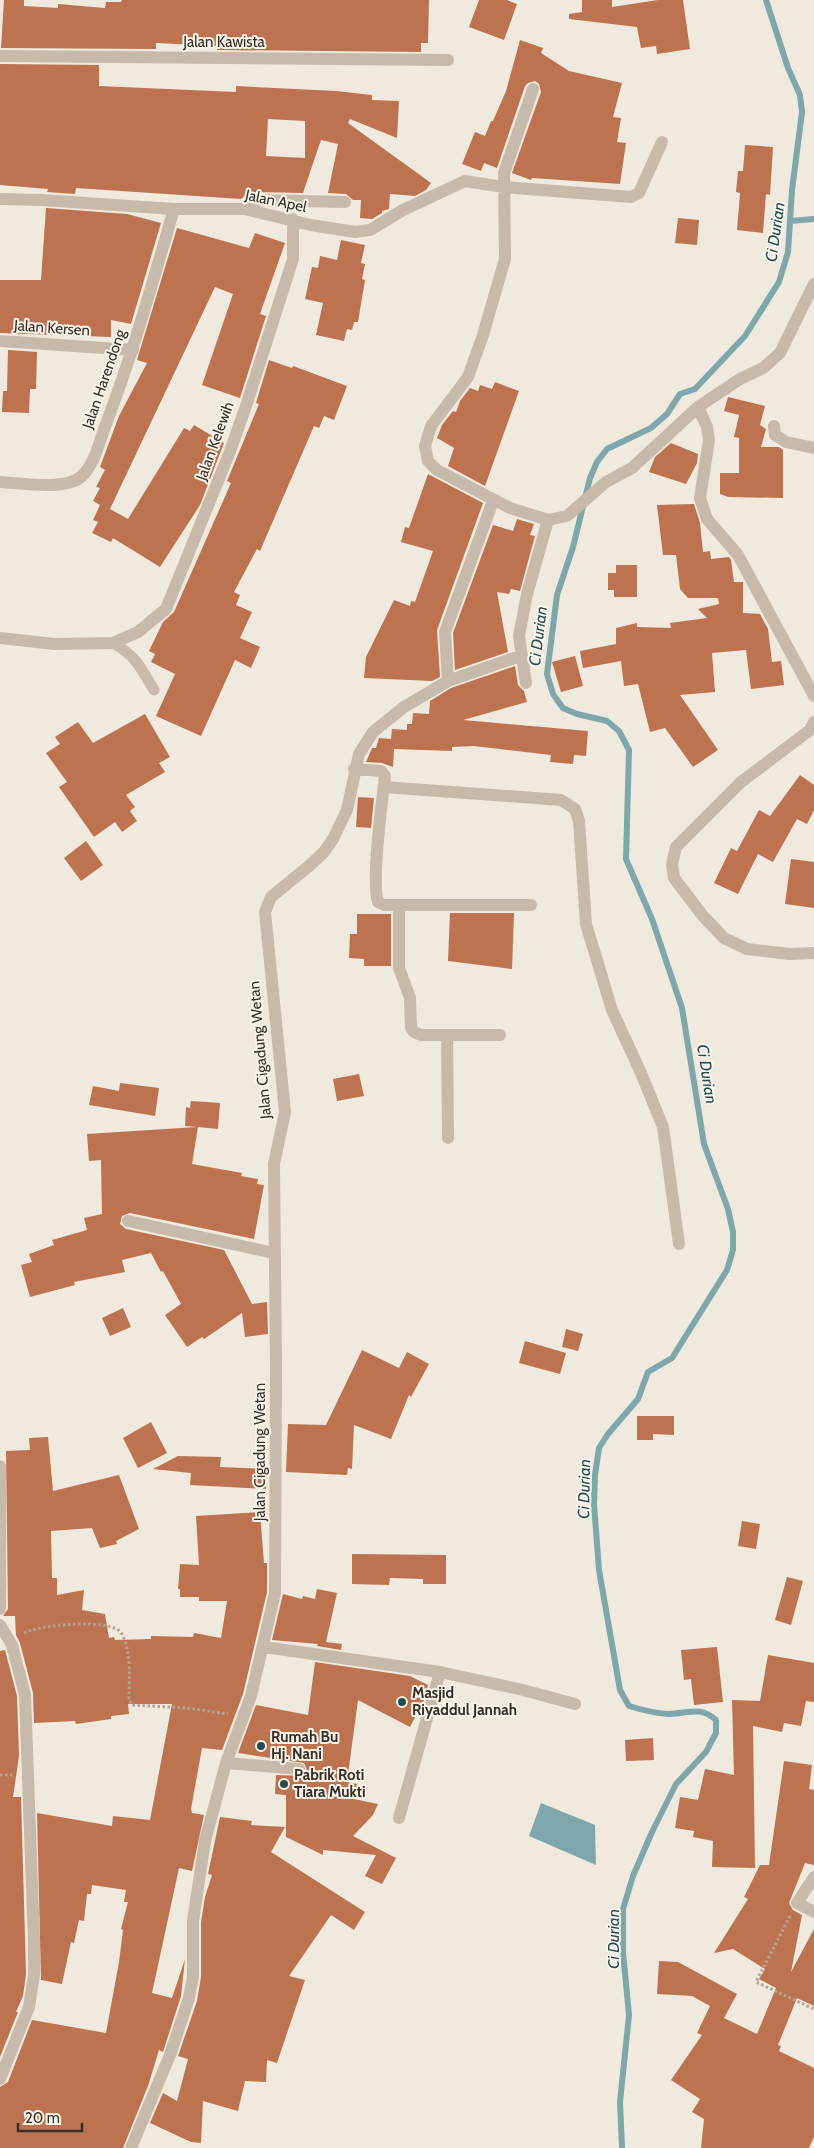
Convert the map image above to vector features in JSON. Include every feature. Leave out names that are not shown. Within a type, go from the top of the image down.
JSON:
[{"type":"street","name":"Jalan Kawista","points":[[0,56],[448,60]]},
{"type":"street","points":[[533,89],[504,173],[505,259],[483,335],[468,377],[431,426],[425,446],[428,460],[436,470],[493,501],[551,521],[567,516],[606,482],[632,468],[698,407],[740,379],[763,368],[780,353],[814,284]]},
{"type":"street","name":"Jalan Apel","points":[[0,199],[174,209],[244,209],[355,232],[370,230],[402,210],[465,181],[503,188],[631,197],[639,193],[662,142]]},
{"type":"street","points":[[244,209],[250,202],[256,200],[345,202]]},
{"type":"street","name":"Jalan Harendong","points":[[0,482],[51,485],[71,481],[82,476],[94,456],[132,350],[174,209]]},
{"type":"street","name":"Jalan Kelewih","points":[[113,643],[138,632],[166,609],[229,454],[246,406],[293,259],[293,219]]},
{"type":"street","name":"Jalan Kersen","points":[[0,341],[132,350]]},
{"type":"street","points":[[698,407],[707,427],[710,440],[700,498],[707,519],[738,555],[814,696]]},
{"type":"street","points":[[774,426],[776,435],[786,442],[814,448]]},
{"type":"street","points":[[448,681],[445,632],[493,501]]},
{"type":"street","points":[[526,682],[520,656],[519,636],[523,613],[551,521]]},
{"type":"street","points":[[0,638],[54,644],[113,643]]},
{"type":"street","name":"Jalan Cigadung Wetan","points":[[131,2148],[170,2055],[189,1998],[192,1976],[193,1922],[205,1841],[226,1763],[243,1718],[264,1647],[276,1574],[274,1164],[285,1112],[265,912],[271,897],[309,866],[324,852],[333,840],[347,810],[354,769],[359,754],[373,732],[404,707],[448,681],[520,656]]},
{"type":"street","points":[[814,722],[810,730],[734,788],[676,847],[672,864],[674,878],[703,916],[724,938],[746,949],[789,954],[814,954]]},
{"type":"street","points":[[354,769],[381,771],[385,776],[376,895],[378,902],[384,905],[531,905]]},
{"type":"street","points":[[384,787],[560,800],[575,809],[580,821],[586,924],[612,1010],[664,1127],[679,1244]]},
{"type":"street","points":[[399,905],[399,968],[410,998],[411,1028],[414,1032],[421,1035],[500,1035]]},
{"type":"street","points":[[447,1035],[448,1138]]},
{"type":"street","points":[[128,1221],[274,1253]]},
{"type":"street","points":[[0,1466],[0,1609]]},
{"type":"street","points":[[0,1625],[12,1645],[25,1695],[34,1975],[29,2007],[0,2079]]},
{"type":"street","points":[[264,1647],[440,1672],[519,1689],[575,1704]]},
{"type":"street","points":[[399,1818],[440,1672]]},
{"type":"street","points":[[226,1763],[299,1769]]},
{"type":"street","points":[[814,1877],[797,1903],[814,1912]]},
{"type":"lane","points":[[113,643],[129,652],[139,664],[154,690]]},
{"type":"path","points":[[20,1640],[25,1633],[52,1626],[90,1625],[115,1628],[122,1634],[128,1656],[129,1700],[132,1705],[187,1708],[243,1718]]},
{"type":"path","points":[[797,1903],[756,1982],[814,2009]]},
{"type":"water","points":[[541,1803],[595,1825],[596,1865],[529,1836]]},
{"type":"building","points":[[4,0],[24,0],[24,6],[58,8],[58,4],[105,8],[106,2],[121,2],[122,0],[429,0],[428,43],[421,43],[421,52],[217,50],[217,46],[156,43],[156,49],[1,48]]},
{"type":"building","points":[[479,0],[507,0],[517,4],[504,40],[469,27]]},
{"type":"building","points":[[582,0],[612,0],[612,7],[658,0],[683,0],[690,49],[657,54],[656,46],[641,48],[637,27],[569,19],[569,14],[582,12]]},
{"type":"building","points":[[520,40],[543,48],[541,53],[569,71],[622,83],[613,117],[621,118],[617,142],[626,143],[620,184],[532,178],[531,180],[512,173],[541,92],[539,84],[535,81],[525,86],[497,168],[484,163],[481,171],[462,164],[475,132],[485,136],[491,121],[493,121],[506,91]]},
{"type":"building","points":[[0,64],[99,65],[99,86],[236,92],[236,86],[336,91],[372,95],[372,100],[399,101],[397,138],[350,119],[348,123],[431,183],[426,190],[415,196],[390,194],[389,209],[382,211],[382,213],[372,219],[360,218],[361,200],[353,200],[346,194],[328,193],[338,144],[321,140],[303,193],[256,192],[246,195],[241,199],[76,188],[75,194],[47,192],[48,189],[0,185]],"holes":[[[268,119],[305,121],[305,158],[266,156]]]},
{"type":"building","points":[[745,145],[773,147],[770,195],[766,194],[763,233],[737,230],[740,193],[736,192],[738,171],[743,171]]},
{"type":"building","points":[[46,208],[127,214],[161,223],[131,324],[111,320],[111,337],[0,333],[0,280],[41,280]]},
{"type":"building","points":[[678,218],[699,220],[697,245],[675,243]]},
{"type":"building","points":[[177,228],[249,248],[255,233],[285,243],[260,314],[266,316],[240,398],[202,385],[233,294],[215,287],[110,509],[128,519],[184,428],[190,431],[194,425],[224,443],[200,505],[160,567],[113,538],[111,542],[92,533],[98,522],[93,520],[100,505],[93,501],[100,488],[96,487],[105,470],[100,467],[119,416],[147,363],[137,360]]},
{"type":"building","points":[[341,240],[365,245],[361,263],[365,264],[362,279],[365,280],[358,322],[354,322],[352,330],[347,329],[344,341],[316,335],[323,303],[305,299],[312,267],[318,268],[320,256],[337,260]]},
{"type":"building","points":[[8,350],[37,352],[36,389],[30,389],[29,413],[2,412],[3,391],[7,391]]},
{"type":"building","points":[[269,360],[292,368],[293,366],[347,386],[334,420],[324,416],[319,428],[314,426],[260,551],[257,549],[234,592],[240,595],[236,605],[252,612],[240,638],[260,647],[251,668],[235,660],[201,736],[156,716],[175,674],[151,662],[155,654],[149,651],[163,622],[174,612],[231,483],[227,481],[259,404],[256,403]]},
{"type":"building","points":[[495,382],[519,391],[485,486],[448,466],[454,448],[437,438],[442,425],[453,411],[456,412],[460,401],[470,388],[478,391],[480,385],[492,389]]},
{"type":"building","points":[[728,397],[765,406],[760,425],[766,429],[761,447],[779,447],[783,450],[783,498],[728,497],[720,494],[720,473],[739,473],[739,438],[734,437],[739,415],[724,411]]},
{"type":"building","points":[[671,443],[698,454],[697,463],[686,484],[649,472],[655,457]]},
{"type":"building","points":[[428,474],[483,503],[437,630],[440,677],[432,681],[364,678],[366,657],[394,600],[410,606],[411,601],[415,602],[433,551],[401,542],[405,527],[409,528]]},
{"type":"building","points":[[694,504],[700,523],[703,552],[710,551],[711,559],[729,557],[731,560],[734,582],[743,582],[743,613],[760,614],[768,629],[772,662],[781,661],[784,685],[751,689],[746,650],[712,653],[715,692],[680,695],[718,750],[693,767],[665,728],[650,732],[638,684],[624,686],[621,661],[583,668],[580,651],[616,644],[616,628],[637,623],[637,627],[671,628],[670,623],[707,618],[698,609],[719,604],[718,598],[688,598],[680,589],[676,555],[663,555],[657,505]]},
{"type":"building","points":[[517,519],[534,524],[530,535],[535,536],[520,591],[511,589],[509,594],[497,592],[508,652],[455,670],[453,633],[493,525],[513,531]]},
{"type":"building","points":[[616,565],[637,565],[637,597],[614,597],[614,590],[608,590],[608,573],[616,573]]},
{"type":"building","points":[[575,656],[583,686],[561,692],[552,662]]},
{"type":"building","points":[[515,666],[518,685],[524,691],[527,702],[463,720],[588,731],[586,756],[574,755],[573,764],[550,762],[551,755],[474,746],[452,747],[452,751],[394,749],[393,767],[382,763],[366,762],[372,748],[376,748],[379,738],[391,739],[392,729],[407,730],[407,724],[412,724],[413,713],[429,714],[430,701],[451,688]]},
{"type":"building","points":[[145,714],[170,757],[159,763],[165,772],[126,795],[135,807],[130,811],[137,821],[122,832],[115,822],[94,837],[59,787],[67,782],[46,753],[60,744],[55,737],[78,722],[93,743]]},
{"type":"building","points":[[800,775],[814,785],[814,810],[807,824],[797,819],[773,862],[758,854],[738,894],[714,883],[731,848],[737,851],[759,810],[770,816]]},
{"type":"building","points":[[358,797],[374,798],[371,828],[356,827]]},
{"type":"building","points":[[86,841],[103,865],[81,881],[64,858]]},
{"type":"building","points":[[791,859],[814,862],[814,908],[785,904]]},
{"type":"building","points":[[450,913],[514,913],[512,969],[448,961]]},
{"type":"building","points":[[357,914],[391,914],[391,966],[364,966],[364,959],[349,958],[350,934],[357,934]]},
{"type":"building","points":[[359,1074],[364,1096],[337,1101],[333,1079]]},
{"type":"building","points":[[120,1083],[159,1088],[155,1116],[89,1105],[93,1086],[119,1091]]},
{"type":"building","points":[[191,1101],[220,1103],[218,1129],[198,1127],[192,1164],[242,1173],[241,1176],[258,1179],[257,1184],[264,1185],[254,1239],[130,1213],[122,1216],[120,1224],[126,1229],[224,1250],[252,1304],[267,1302],[268,1334],[245,1337],[242,1313],[204,1339],[202,1337],[187,1347],[165,1315],[181,1304],[151,1253],[122,1260],[125,1272],[74,1282],[75,1285],[30,1297],[21,1265],[32,1262],[29,1254],[54,1245],[52,1240],[87,1230],[84,1218],[102,1214],[101,1160],[89,1161],[87,1134],[197,1127],[185,1126],[186,1107],[190,1108]]},
{"type":"building","points":[[123,1308],[131,1327],[110,1336],[102,1318]]},
{"type":"building","points":[[566,1329],[583,1334],[578,1351],[562,1347]]},
{"type":"building","points":[[525,1341],[566,1353],[560,1374],[519,1363]]},
{"type":"building","points":[[362,1350],[399,1368],[407,1352],[429,1364],[411,1397],[409,1395],[391,1439],[354,1425],[352,1469],[348,1468],[347,1475],[286,1472],[288,1424],[326,1425]]},
{"type":"building","points":[[637,1416],[674,1416],[674,1435],[653,1434],[653,1440],[637,1440]]},
{"type":"building","points":[[151,1422],[167,1453],[138,1468],[123,1438]]},
{"type":"building","points":[[48,1437],[53,1491],[119,1475],[139,1529],[116,1541],[117,1544],[100,1548],[92,1528],[51,1531],[52,1578],[57,1578],[57,1595],[84,1590],[82,1610],[105,1614],[109,1638],[114,1637],[115,1640],[151,1639],[151,1636],[193,1637],[194,1633],[221,1638],[227,1601],[199,1601],[199,1597],[180,1597],[180,1589],[178,1589],[180,1564],[199,1565],[196,1516],[260,1512],[264,1563],[267,1563],[267,1592],[243,1694],[222,1750],[202,1748],[191,1809],[192,1813],[204,1815],[192,1871],[179,1868],[152,1993],[172,1998],[185,1959],[181,1996],[163,2052],[159,2050],[148,2086],[123,2148],[0,2148],[0,2087],[8,2082],[32,2020],[106,2033],[119,1962],[123,1930],[121,1929],[128,1902],[124,1902],[126,1890],[92,1885],[91,1894],[87,1894],[84,1921],[79,1920],[74,1943],[71,1942],[62,1984],[41,1980],[37,1813],[112,1826],[113,1816],[150,1820],[172,1704],[128,1704],[129,1714],[111,1716],[111,1719],[76,1724],[75,1721],[34,1723],[33,1693],[20,1643],[16,1635],[15,1616],[3,1616],[8,1609],[6,1451],[30,1450],[29,1438]]},
{"type":"building","points":[[178,1456],[221,1457],[220,1467],[267,1469],[266,1489],[190,1485],[191,1473],[153,1469]]},
{"type":"building","points":[[742,1521],[760,1524],[756,1549],[738,1546]]},
{"type":"building","points":[[352,1554],[446,1555],[446,1584],[423,1584],[423,1579],[390,1578],[389,1585],[352,1584]]},
{"type":"building","points":[[787,1577],[803,1581],[791,1625],[775,1620]]},
{"type":"building","points":[[317,1589],[337,1593],[326,1642],[342,1644],[341,1650],[317,1646],[318,1644],[272,1640],[283,1594],[302,1599],[303,1596],[315,1599]]},
{"type":"building","points":[[717,1647],[723,1702],[694,1705],[691,1679],[684,1680],[681,1650]]},
{"type":"building","points":[[5,1650],[17,1696],[19,1756],[13,1797],[21,1797],[26,1974],[23,1996],[16,2012],[18,2012],[0,2057],[0,1651]]},
{"type":"building","points":[[768,1655],[814,1663],[814,1702],[806,1701],[801,1726],[784,1723],[782,1732],[753,1726],[755,1868],[712,1867],[713,1841],[693,1837],[694,1831],[675,1828],[680,1797],[698,1800],[705,1769],[734,1775],[732,1700],[760,1701]]},
{"type":"building","points":[[315,1662],[410,1676],[428,1685],[424,1700],[410,1727],[358,1700],[347,1782],[357,1784],[354,1799],[378,1804],[373,1815],[353,1836],[396,1858],[382,1884],[365,1876],[376,1855],[323,1850],[323,1855],[286,1837],[286,1795],[275,1794],[276,1775],[302,1776],[307,1770],[304,1763],[238,1753],[256,1705],[308,1715]]},
{"type":"building","points":[[653,1738],[654,1760],[626,1761],[625,1740]]},
{"type":"building","points":[[784,1761],[812,1765],[809,1789],[814,1790],[814,1865],[805,1863],[789,1903],[793,1910],[802,1915],[791,1972],[814,1929],[814,2006],[797,1998],[778,2045],[781,2046],[779,2051],[814,2068],[814,2137],[809,2148],[701,2148],[704,2119],[692,2112],[700,2099],[671,2080],[702,2035],[697,2033],[710,2006],[692,1996],[657,1994],[659,1961],[678,1962],[737,1994],[724,2018],[757,2034],[776,1988],[759,1979],[765,1969],[733,1949],[714,1953],[748,1899],[744,1897],[760,1865],[769,1865]]},
{"type":"building","points":[[220,1817],[252,1821],[251,1825],[285,1827],[271,1852],[365,1912],[354,1930],[331,1915],[289,1976],[305,1980],[277,2063],[267,2060],[266,2082],[245,2081],[238,2111],[203,2101],[201,2143],[191,2142],[150,2123],[163,2093],[177,2101],[188,2059],[178,2056],[197,2001],[201,1977],[201,1922],[205,1897],[212,1875],[208,1874]]},
{"type":"waterway","name":"Ci Durian","points":[[622,2148],[620,2102],[629,2015],[623,1952],[623,1909],[633,1876],[652,1832],[676,1784],[706,1752],[716,1733],[716,1720],[710,1715],[693,1711],[668,1714],[629,1706],[620,1690],[599,1570],[594,1504],[595,1475],[599,1448],[608,1434],[638,1399],[648,1372],[672,1358],[727,1270],[733,1250],[733,1232],[728,1209],[704,1144],[682,1008],[652,919],[626,859],[629,750],[619,731],[607,721],[577,714],[563,708],[553,694],[547,674],[557,595],[573,547],[590,478],[597,462],[607,449],[651,428],[667,414],[680,394],[695,389],[745,336],[779,282],[788,252],[792,190],[802,112],[800,95],[788,68],[766,0]]},
{"type":"waterway","points":[[790,221],[814,219]]},
{"type":"place","name":"Masjid Riyaddul Jannah","points":[[402,1702]]},
{"type":"place","name":"Rumah Bu Hj. Nani","points":[[261,1746]]},
{"type":"place","name":"Pabrik Roti Tiara Mukti","points":[[284,1784]]}]
